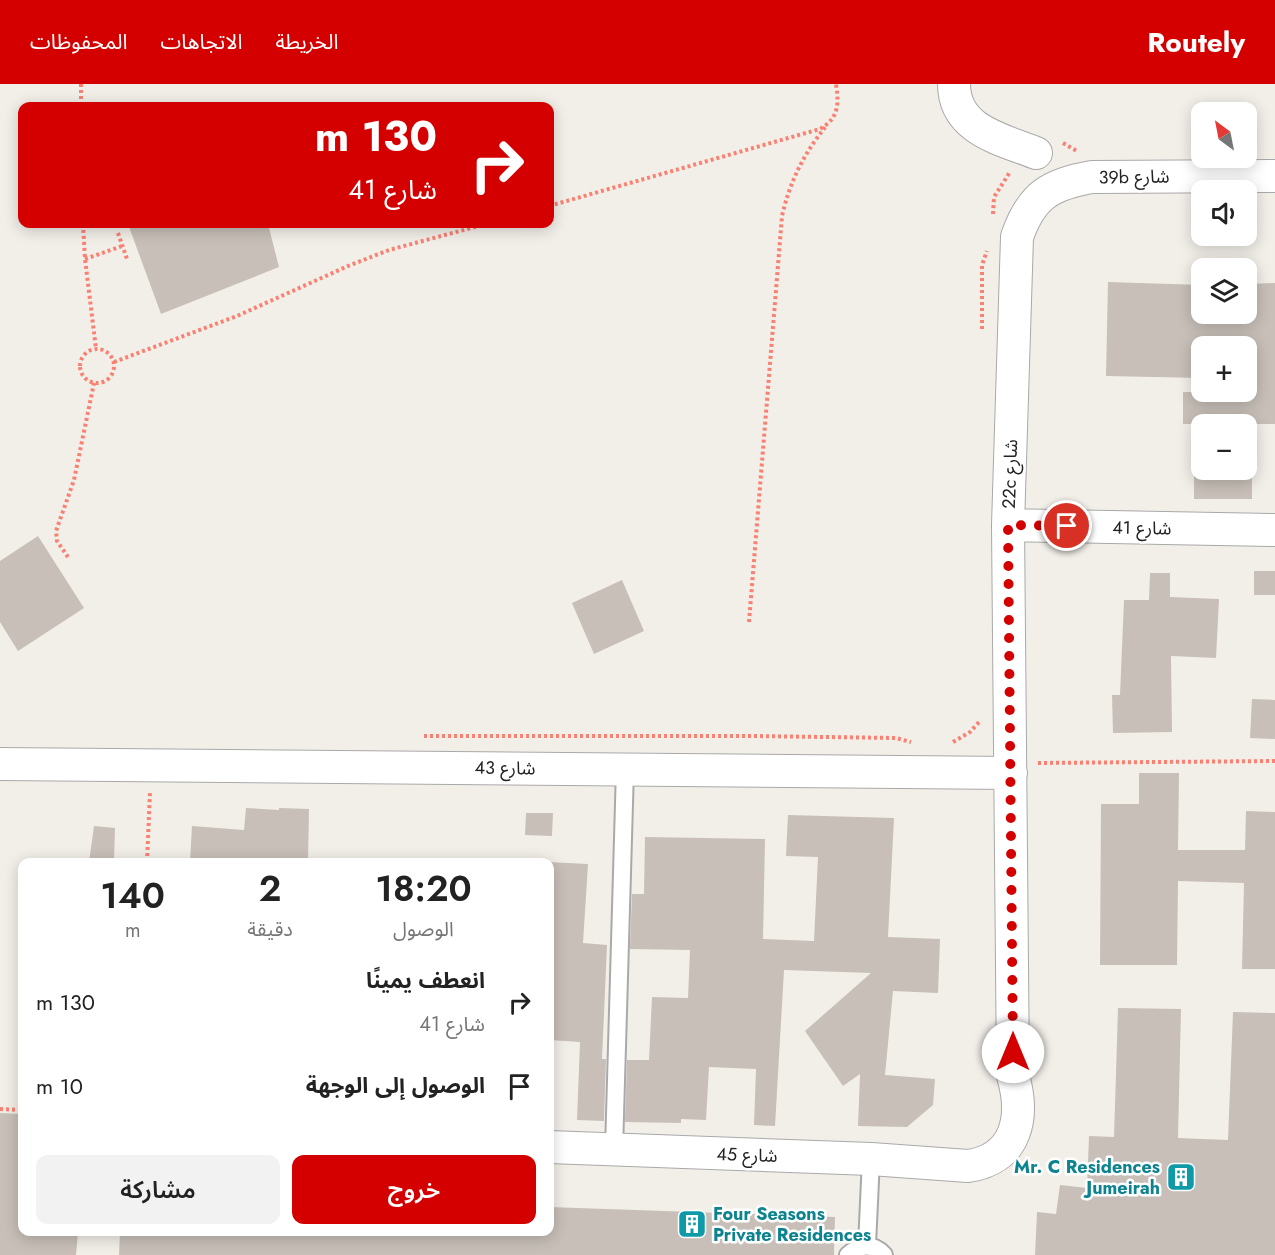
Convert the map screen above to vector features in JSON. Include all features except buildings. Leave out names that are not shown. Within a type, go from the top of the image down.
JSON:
[{"type":"street","points":[[954,84],[958,108],[969,123],[984,132],[1036,153]]},
{"type":"street","name":"39b شارع","points":[[1036,201],[1062,185],[1092,177],[1275,176]]},
{"type":"street","name":"22c شارع","points":[[944,1165],[973,1149],[989,1132],[1001,1113],[1013,1076],[1008,525],[1017,237],[1024,216],[1036,201]]},
{"type":"street","name":"شارع 41","points":[[1008,525],[1275,530]]},
{"type":"street","name":"شارع 43","points":[[0,764],[625,769],[1011,768]]},
{"type":"street","name":"شارع 45","points":[[554,1147],[944,1165]]},
{"type":"lane","points":[[614,1150],[625,769]]},
{"type":"lane","points":[[867,1245],[871,1160]]},
{"type":"lane","points":[[849,1255],[857,1247],[867,1245],[879,1249],[884,1255]]},
{"type":"path","points":[[81,84],[81,102]]},
{"type":"path","points":[[749,622],[782,216],[791,184],[801,163],[812,143],[835,117],[839,103],[836,84]]},
{"type":"path","points":[[554,205],[744,152],[827,125]]},
{"type":"path","points":[[992,224],[994,197],[1002,183],[1012,170],[1036,153],[1064,143],[1069,145],[1077,151],[1092,177]]},
{"type":"path","points":[[83,228],[84,260],[96,349]]},
{"type":"path","points":[[114,362],[237,316],[358,262],[390,250],[471,228]]},
{"type":"path","points":[[118,233],[127,259]]},
{"type":"path","points":[[982,337],[982,265],[990,241]]},
{"type":"path","points":[[84,260],[122,246]]},
{"type":"path","points":[[96,349],[107,352],[114,362],[110,378],[100,383],[94,383],[84,376],[81,366],[85,354],[96,349]]},
{"type":"path","points":[[68,557],[57,541],[56,531],[74,480],[94,383]]},
{"type":"path","points":[[949,743],[970,732],[982,718]]},
{"type":"path","points":[[412,736],[896,738],[917,745]]},
{"type":"path","points":[[1011,768],[1275,760]]},
{"type":"path","points":[[147,858],[151,764]]},
{"type":"path","points":[[0,1109],[18,1110]]},
{"type":"place","name":"Mr. C Residences Jumeirah","points":[[1181,1177]]},
{"type":"place","name":"Four Seasons Private Residences","points":[[692,1224]]},
{"type":"route","points":[[1013,1052],[1008,525],[1067,526]]}]
